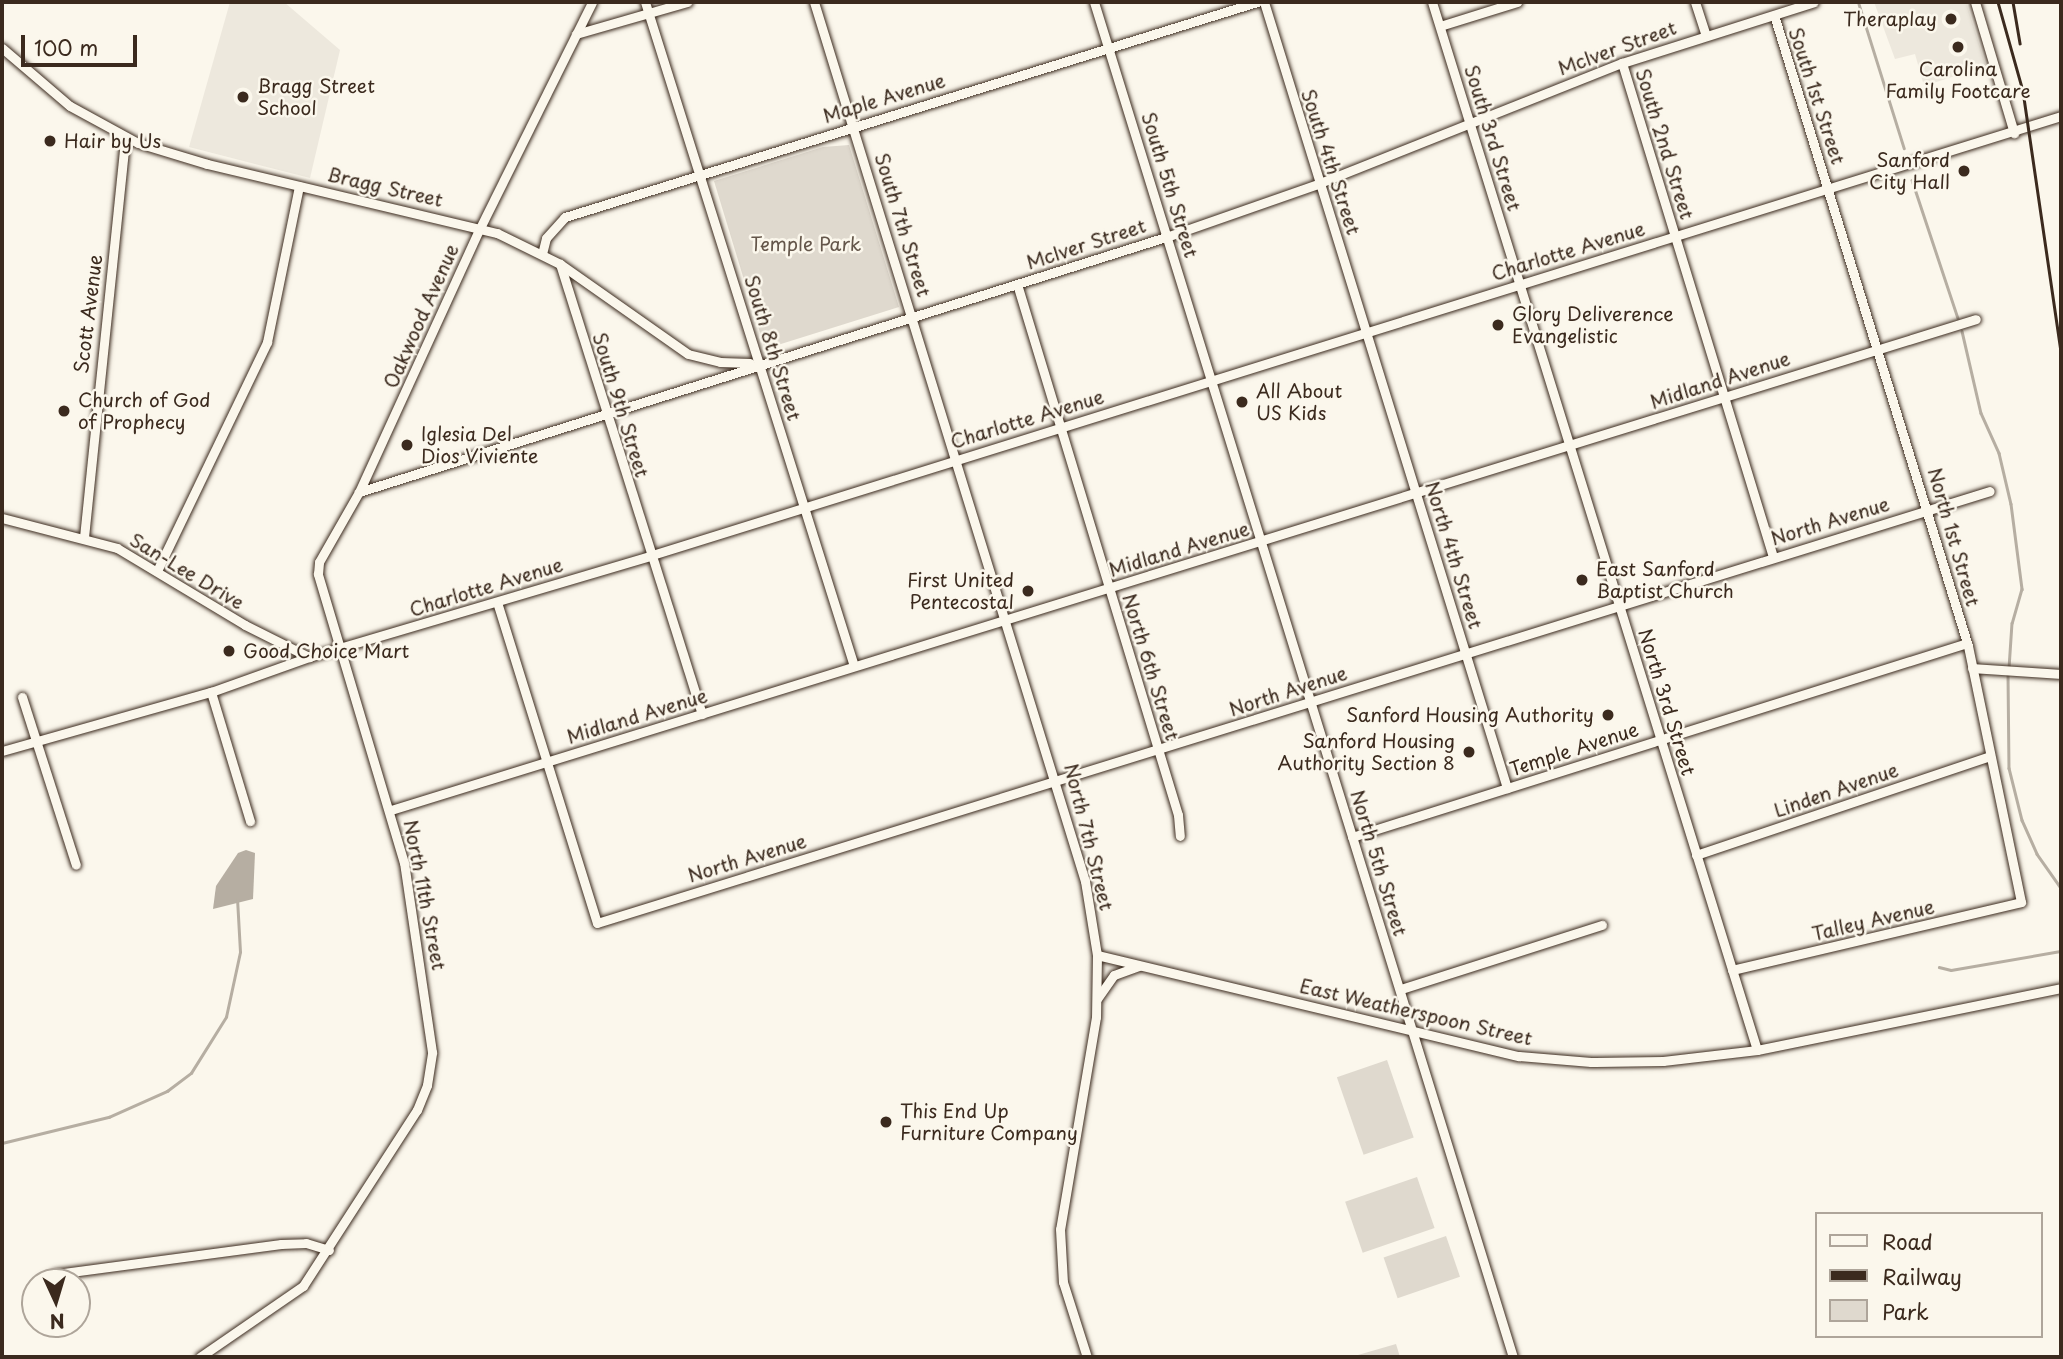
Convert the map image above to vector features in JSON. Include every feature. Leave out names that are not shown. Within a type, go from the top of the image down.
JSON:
[{"type":"street","name":"Oakwood Avenue","points":[[340,649],[318,574],[319,562],[359,492],[480,228],[592,2]]},
{"type":"street","name":"South 8th Street","points":[[645,2],[854,666]]},
{"type":"street","points":[[576,34],[687,2]]},
{"type":"street","name":"South 7th Street","points":[[814,2],[957,459]]},
{"type":"street","name":"South 5th Street","points":[[1094,2],[1169,236],[1211,380]]},
{"type":"street","name":"Maple Avenue","points":[[542,254],[546,238],[565,218],[701,173],[1257,2]]},
{"type":"street","name":"South 4th Street","points":[[1264,2],[1366,332]]},
{"type":"street","name":"South 3rd Street","points":[[1432,2],[1520,285]]},
{"type":"street","points":[[1440,26],[1517,2]]},
{"type":"street","points":[[1695,2],[1706,35]]},
{"type":"street","name":"McIver Street","points":[[359,492],[758,363],[1169,236],[1320,183],[1622,63],[1814,2]]},
{"type":"street","points":[[1975,2],[2014,133]]},
{"type":"street","name":"South 1st Street","points":[[1773,15],[1828,188]]},
{"type":"street","name":"Bragg Street","points":[[2,48],[61,99],[125,137],[180,158],[480,228],[559,264],[688,354],[720,362],[758,363]]},
{"type":"street","name":"South 2nd Street","points":[[1622,63],[1773,557]]},
{"type":"street","name":"Charlotte Avenue","points":[[2,751],[211,692],[309,657],[649,556],[804,505],[2014,133],[2061,116]]},
{"type":"street","name":"Scott Avenue","points":[[83,537],[125,137]]},
{"type":"street","points":[[157,571],[267,342],[299,186]]},
{"type":"street","name":"North 1st Street","points":[[1828,188],[1879,346],[1967,643],[1987,757],[2021,902]]},
{"type":"street","name":"South 9th Street","points":[[559,264],[649,556],[702,714]]},
{"type":"street","name":"North 6th Street","points":[[1017,284],[1158,752],[1180,836]]},
{"type":"street","name":"North 3rd Street","points":[[1520,285],[1757,1050]]},
{"type":"street","name":"Midland Avenue","points":[[391,810],[1725,397],[1879,346],[1976,319]]},
{"type":"street","name":"North 4th Street","points":[[1366,332],[1507,788]]},
{"type":"street","name":"North 5th Street","points":[[1211,380],[1263,541],[1513,1357]]},
{"type":"street","name":"North 7th Street","points":[[957,459],[1057,781],[1085,881],[1097,955],[1090,1068],[1060,1229],[1063,1282],[1087,1357]]},
{"type":"street","name":"North Avenue","points":[[546,763],[597,923],[1158,752],[1619,605],[1990,491]]},
{"type":"street","name":"San-Lee Drive","points":[[2,518],[83,537],[157,571],[245,625],[309,657]]},
{"type":"street","points":[[497,602],[546,763]]},
{"type":"street","name":"Temple Avenue","points":[[1352,837],[1967,643]]},
{"type":"street","name":"North 11th Street","points":[[200,1357],[303,1286],[329,1250],[395,1145],[427,1085],[432,1052],[391,810],[340,649]]},
{"type":"street","points":[[1972,668],[2061,674]]},
{"type":"street","points":[[211,692],[250,821]]},
{"type":"street","points":[[22,697],[76,865]]},
{"type":"street","name":"Linden Avenue","points":[[1696,855],[1987,757]]},
{"type":"street","name":"Talley Avenue","points":[[1732,970],[2021,902]]},
{"type":"street","points":[[1401,989],[1602,925]]},
{"type":"street","name":"East Weatherspoon Street","points":[[1097,955],[1519,1056],[1591,1062],[1663,1062],[1757,1050],[2061,988]]},
{"type":"street","points":[[1096,1000],[1114,975],[1140,965]]},
{"type":"street","points":[[91,1269],[281,1244],[306,1243],[329,1250]]},
{"type":"shaded area","points":[[230,2],[284,2],[340,50],[310,178],[189,147]]},
{"type":"shaded area","points":[[1874,2],[1966,2],[1986,66],[1924,86],[1915,54],[1895,59]]},
{"type":"shaded area","points":[[246,850],[255,853],[253,899],[213,909],[216,886],[238,853]]},
{"type":"green space","name":"Temple Park","points":[[849,145],[899,307],[765,349],[714,181],[823,147]]},
{"type":"green space","points":[[1387,1060],[1414,1138],[1364,1155],[1337,1077]]},
{"type":"green space","points":[[1417,1177],[1435,1228],[1363,1253],[1345,1202]]},
{"type":"green space","points":[[1446,1236],[1460,1277],[1398,1298],[1384,1257]]},
{"type":"green space","points":[[1396,1344],[1400,1357],[1351,1357]]},
{"type":"waterway","points":[[1859,4],[1904,148]]},
{"type":"waterway","points":[[1912,180],[1958,318]]},
{"type":"waterway","points":[[1962,331],[1981,413],[1999,453],[2011,504],[2022,589],[2012,623],[2009,668]]},
{"type":"waterway","points":[[2008,674],[2009,768],[2022,820],[2037,854],[2061,888]]},
{"type":"waterway","points":[[2,1143],[109,1117],[167,1091],[191,1073],[226,1017],[240,952],[237,899]]},
{"type":"waterway","points":[[1939,967],[1951,970],[2061,951]]},
{"type":"railway","points":[[1998,2],[2023,91],[2061,352]]},
{"type":"railway","points":[[2013,2],[2020,43]]},
{"type":"place","name":"Theraplay","points":[[1951,19]]},
{"type":"place","name":"Carolina Family Footcare","points":[[1958,47]]},
{"type":"place","name":"Bragg Street School","points":[[243,97]]},
{"type":"place","name":"Hair by Us","points":[[50,141]]},
{"type":"place","name":"Sanford City Hall","points":[[1964,171]]},
{"type":"place","name":"Glory Deliverence Evangelistic","points":[[1498,325]]},
{"type":"place","name":"All About US Kids","points":[[1242,402]]},
{"type":"place","name":"Church of God of Prophecy","points":[[64,411]]},
{"type":"place","name":"Iglesia Del Dios Viviente","points":[[407,445]]},
{"type":"place","name":"East Sanford Baptist Church","points":[[1582,580]]},
{"type":"place","name":"First United Pentecostal","points":[[1028,591]]},
{"type":"place","name":"Good Choice Mart","points":[[229,651]]},
{"type":"place","name":"Sanford Housing Authority","points":[[1608,715]]},
{"type":"place","name":"Sanford Housing Authority Section 8","points":[[1469,752]]},
{"type":"place","name":"This End Up Furniture Company","points":[[886,1122]]}]
